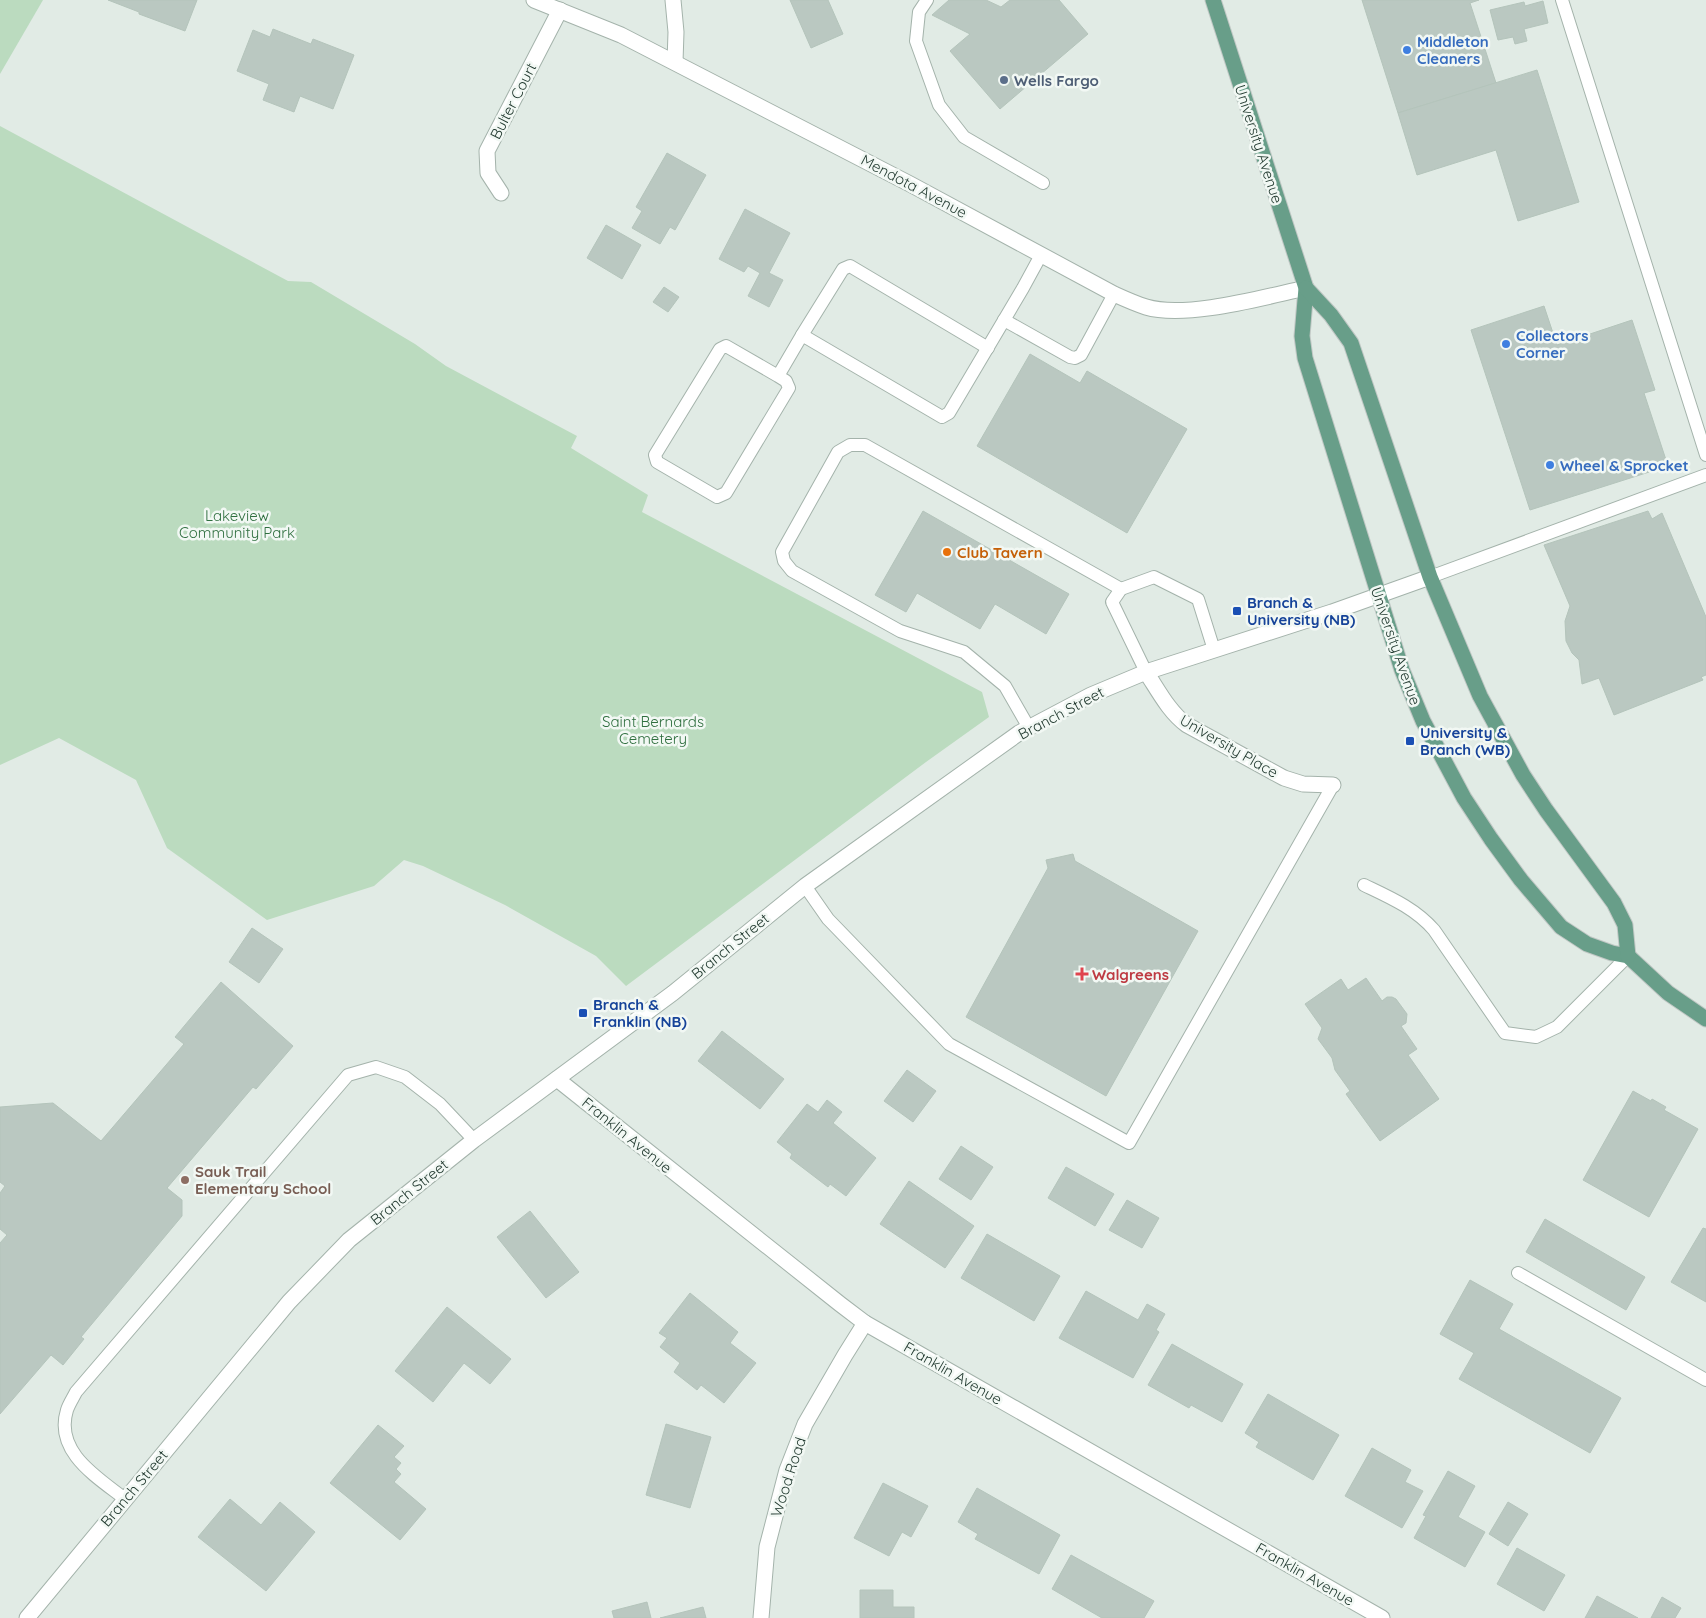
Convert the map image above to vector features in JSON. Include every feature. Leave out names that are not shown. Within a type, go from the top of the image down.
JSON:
[{"type":"main road","name":"University Avenue","points":[[1213,0],[1306,288],[1302,336],[1305,358],[1399,661],[1423,721],[1459,789],[1491,839],[1524,884],[1562,928],[1587,944],[1612,953],[1628,956],[1668,993],[1706,1020]]},
{"type":"main road","name":"University Avenue","points":[[1306,288],[1331,315],[1351,344],[1430,577],[1480,696],[1515,761],[1546,810],[1609,895],[1625,925],[1628,956]]},
{"type":"street","name":"Mendota Avenue","points":[[534,0],[621,34],[910,184],[1114,294],[1147,308],[1192,310],[1306,288]]},
{"type":"street","points":[[673,0],[676,32],[675,62]]},
{"type":"street","name":"Bulter Court","points":[[500,193],[488,174],[487,151],[560,10]]},
{"type":"street","name":"Branch Street","points":[[26,1618],[289,1302],[349,1240],[474,1140],[673,993],[805,886],[1019,733],[1091,695],[1146,672],[1430,577]]},
{"type":"street","name":"University Place","points":[[1146,672],[1178,718],[1187,724],[1284,778],[1304,784],[1333,785]]},
{"type":"street","name":"Franklin Avenue","points":[[557,1079],[865,1323],[1382,1618]]},
{"type":"street","name":"Wood Road","points":[[761,1618],[767,1547],[787,1470],[805,1424],[865,1323]]},
{"type":"lane","points":[[927,0],[919,12],[916,41],[939,105],[964,137],[1043,183]]},
{"type":"lane","points":[[1562,0],[1706,455]]},
{"type":"lane","points":[[802,335],[942,417],[949,413],[1041,255]]},
{"type":"lane","points":[[778,376],[843,269],[850,266],[988,348]]},
{"type":"lane","points":[[1004,320],[1075,358],[1081,355],[1114,294]]},
{"type":"lane","points":[[726,346],[778,376],[786,381],[789,388],[726,493],[717,497],[657,462],[655,455],[720,349],[726,346]]},
{"type":"lane","points":[[1030,728],[1005,686],[964,652],[900,631],[792,571],[784,561],[782,552],[838,452],[850,445],[865,444],[1120,589]]},
{"type":"lane","points":[[1430,577],[1706,474]]},
{"type":"lane","points":[[1146,672],[1112,602],[1120,589],[1154,577],[1198,599],[1214,650]]},
{"type":"lane","points":[[805,886],[828,919],[949,1044],[1129,1143],[1333,785]]},
{"type":"lane","points":[[1364,885],[1405,905],[1426,921],[1505,1033],[1536,1037],[1557,1028],[1628,956]]},
{"type":"lane","points":[[125,1500],[86,1468],[70,1451],[64,1432],[67,1410],[76,1392],[348,1075],[376,1067],[405,1077],[440,1104],[474,1140]]},
{"type":"lane","points":[[1518,1274],[1706,1380]]},
{"type":"green space","points":[[0,0],[43,0],[0,74]]},
{"type":"green space","name":"Lakeview Community Park","points":[[0,126],[288,281],[311,282],[415,344],[446,366],[577,436],[571,448],[648,495],[642,512],[982,692],[989,717],[626,986],[596,956],[505,905],[423,866],[404,860],[374,886],[267,920],[167,848],[136,780],[59,738],[0,765]]},
{"type":"building","points":[[108,0],[197,0],[185,31]]},
{"type":"building","points":[[790,0],[828,0],[843,34],[811,48]]},
{"type":"building","name":"Wells Fargo","points":[[949,0],[986,0],[1001,7],[1010,0],[1059,0],[1088,34],[1000,109],[950,51],[970,34],[932,15]]},
{"type":"building","points":[[1362,0],[1479,0],[1470,3],[1496,83],[1398,113]]},
{"type":"building","points":[[1543,1],[1548,23],[1524,29],[1527,41],[1515,44],[1513,37],[1498,40],[1490,10],[1524,2],[1525,6]]},
{"type":"building","points":[[273,29],[311,44],[313,39],[354,55],[333,109],[300,96],[294,112],[263,100],[269,84],[237,71],[253,30],[270,37]]},
{"type":"building","points":[[1537,70],[1579,202],[1518,221],[1496,150],[1417,175],[1398,113]]},
{"type":"building","points":[[667,153],[706,175],[675,230],[670,227],[660,244],[632,228],[642,211],[636,207]]},
{"type":"building","points":[[745,209],[790,233],[769,273],[783,280],[769,307],[748,296],[760,273],[748,266],[744,272],[719,259]]},
{"type":"building","points":[[606,225],[641,245],[622,279],[587,258]]},
{"type":"building","points":[[664,287],[679,297],[668,312],[653,302]]},
{"type":"building","points":[[1544,306],[1557,345],[1632,320],[1655,390],[1644,393],[1668,466],[1530,510],[1471,330]]},
{"type":"building","points":[[1030,354],[1080,383],[1087,371],[1187,429],[1127,533],[977,446]]},
{"type":"building","name":"Club Tavern","points":[[923,511],[1069,594],[1046,634],[995,604],[980,629],[917,593],[906,612],[875,595]]},
{"type":"building","points":[[1648,511],[1652,519],[1662,513],[1706,617],[1706,675],[1701,677],[1703,680],[1614,715],[1599,678],[1582,684],[1579,660],[1572,653],[1566,641],[1565,621],[1570,606],[1544,545]]},
{"type":"building","name":"Walgreens","points":[[1073,854],[1075,861],[1198,931],[1106,1096],[966,1017],[1048,868],[1046,860]]},
{"type":"building","points":[[252,928],[283,949],[259,983],[229,962]]},
{"type":"building","points":[[1366,978],[1382,1001],[1387,997],[1396,999],[1407,1014],[1406,1023],[1401,1026],[1417,1049],[1408,1055],[1439,1099],[1380,1141],[1346,1094],[1350,1091],[1335,1070],[1332,1058],[1318,1039],[1322,1028],[1305,1004],[1341,979],[1348,990]]},
{"type":"building","name":"Sauk Trail Elementary School","points":[[221,982],[293,1046],[256,1089],[253,1087],[167,1188],[182,1200],[182,1216],[81,1337],[84,1339],[63,1365],[51,1355],[0,1414],[0,1243],[7,1235],[0,1229],[0,1193],[5,1186],[0,1182],[0,1107],[53,1103],[101,1141],[184,1044],[175,1037]]},
{"type":"building","points":[[722,1031],[784,1079],[760,1109],[698,1061]]},
{"type":"building","points":[[907,1070],[936,1091],[913,1122],[884,1101]]},
{"type":"building","points":[[1633,1091],[1666,1107],[1664,1110],[1698,1129],[1649,1217],[1583,1180]]},
{"type":"building","points":[[827,1100],[842,1112],[833,1123],[876,1158],[846,1196],[830,1184],[828,1187],[790,1158],[792,1154],[777,1142],[807,1104],[818,1112]]},
{"type":"building","points":[[961,1146],[993,1167],[971,1200],[939,1179]]},
{"type":"building","points":[[1066,1167],[1114,1194],[1095,1226],[1048,1198]]},
{"type":"building","points":[[909,1181],[974,1226],[945,1268],[880,1224]]},
{"type":"building","points":[[1127,1200],[1159,1218],[1142,1248],[1109,1230]]},
{"type":"building","points":[[530,1211],[579,1272],[546,1298],[497,1237]]},
{"type":"building","points":[[1545,1219],[1645,1277],[1626,1310],[1526,1252]]},
{"type":"building","points":[[1703,1228],[1706,1229],[1706,1302],[1671,1282]]},
{"type":"building","points":[[987,1234],[1060,1276],[1034,1321],[961,1278]]},
{"type":"building","points":[[1470,1280],[1513,1304],[1499,1329],[1621,1398],[1590,1453],[1459,1379],[1474,1353],[1440,1334]]},
{"type":"building","points":[[1086,1291],[1138,1320],[1147,1304],[1165,1314],[1156,1330],[1159,1332],[1133,1378],[1059,1338]]},
{"type":"building","points":[[690,1293],[738,1332],[730,1343],[756,1363],[724,1403],[701,1385],[697,1390],[674,1372],[680,1363],[660,1347],[667,1338],[659,1333]]},
{"type":"building","points":[[447,1307],[511,1359],[490,1384],[464,1363],[433,1402],[395,1371]]},
{"type":"building","points":[[1172,1344],[1243,1384],[1222,1422],[1191,1405],[1189,1408],[1148,1385]]},
{"type":"building","points":[[1268,1394],[1339,1435],[1313,1480],[1256,1447],[1259,1442],[1245,1433]]},
{"type":"building","points":[[666,1424],[711,1437],[690,1508],[646,1495]]},
{"type":"building","points":[[378,1425],[404,1446],[394,1457],[401,1463],[396,1469],[401,1474],[394,1482],[426,1509],[400,1540],[330,1483]]},
{"type":"building","points":[[1372,1448],[1411,1470],[1405,1482],[1423,1491],[1402,1528],[1345,1496]]},
{"type":"building","points":[[1448,1471],[1475,1486],[1458,1517],[1485,1532],[1465,1567],[1414,1538],[1426,1516],[1423,1515]]},
{"type":"building","points":[[883,1483],[928,1506],[911,1537],[902,1532],[889,1556],[854,1538]]},
{"type":"building","points":[[977,1488],[1060,1535],[1039,1574],[975,1539],[978,1534],[958,1522]]},
{"type":"building","points":[[230,1499],[261,1525],[280,1502],[315,1532],[266,1591],[198,1537]]},
{"type":"building","points":[[1508,1502],[1528,1514],[1508,1546],[1489,1534]]},
{"type":"building","points":[[1517,1548],[1565,1575],[1544,1611],[1497,1584]]},
{"type":"building","points":[[1071,1555],[1154,1601],[1144,1618],[1102,1618],[1052,1589]]},
{"type":"building","points":[[860,1590],[893,1590],[893,1607],[914,1607],[914,1618],[860,1618]]},
{"type":"building","points":[[1597,1596],[1638,1618],[1585,1618]]},
{"type":"building","points":[[1662,1597],[1681,1608],[1675,1618],[1651,1618]]},
{"type":"building","points":[[647,1602],[651,1618],[614,1618],[612,1611]]},
{"type":"building","points":[[703,1607],[706,1618],[660,1618]]},
{"type":"place","name":"Middleton Cleaners","points":[[1407,50]]},
{"type":"place","name":"Wells Fargo","points":[[1004,80]]},
{"type":"place","name":"Collectors Corner","points":[[1506,344]]},
{"type":"place","name":"Wheel & Sprocket","points":[[1550,465]]},
{"type":"place","name":"Club Tavern","points":[[947,552]]},
{"type":"place","name":"Branch & University (NB)","points":[[1237,611]]},
{"type":"place","name":"University & Branch (WB)","points":[[1410,741]]},
{"type":"place","name":"Walgreens","points":[[1082,974]]},
{"type":"place","name":"Branch & Franklin (NB)","points":[[583,1013]]},
{"type":"place","name":"Sauk Trail Elementary School","points":[[185,1180]]},
{"type":"park label","name":"Saint Bernards Cemetery","points":[[653,730]]}]
